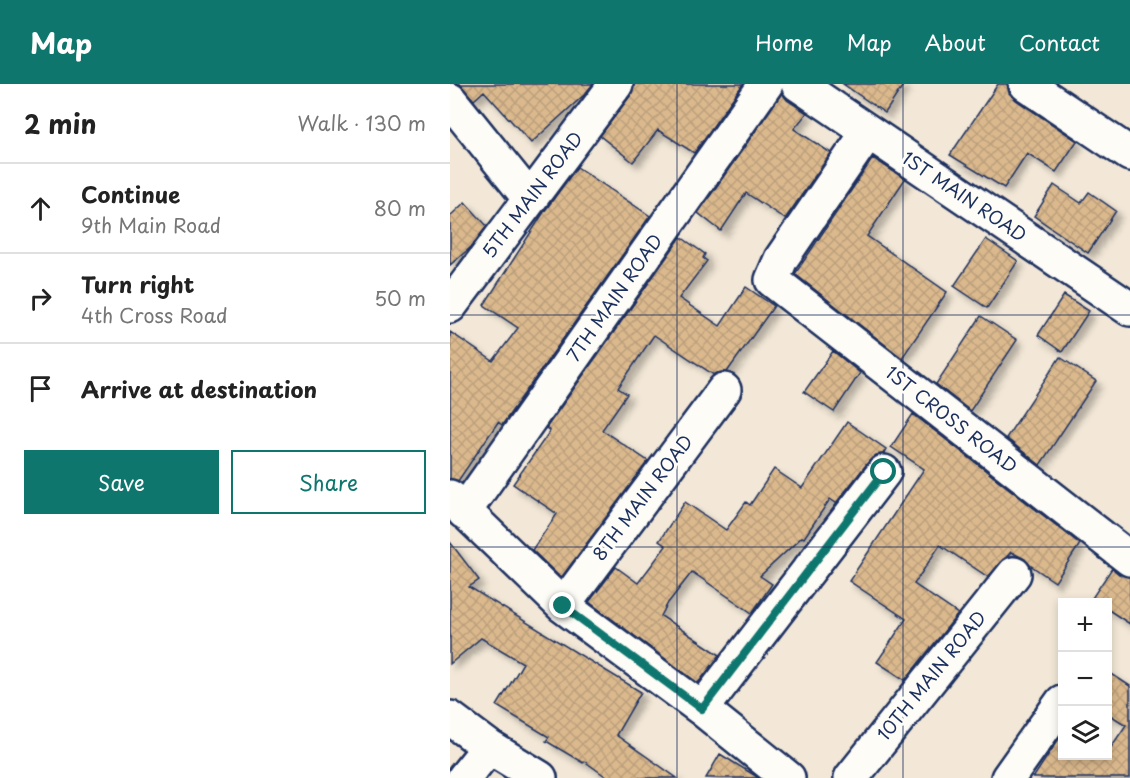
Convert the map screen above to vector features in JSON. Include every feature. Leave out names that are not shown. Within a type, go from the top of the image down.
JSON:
[{"type":"street","name":"5TH MAIN ROAD","points":[[451,302],[616,84]]},
{"type":"street","name":"7TH MAIN ROAD","points":[[457,504],[766,84]]},
{"type":"street","name":"1ST MAIN ROAD","points":[[798,84],[1130,309]]},
{"type":"street","points":[[1026,84],[1130,154]]},
{"type":"street","points":[[450,100],[530,200]]},
{"type":"street","name":"1ST CROSS ROAD","points":[[868,132],[781,259],[772,280],[1130,559]]},
{"type":"street","name":"8TH MAIN ROAD","points":[[563,606],[724,390]]},
{"type":"street","points":[[702,709],[884,472]]},
{"type":"street","points":[[457,504],[563,606],[702,709],[788,778]]},
{"type":"street","name":"10TH MAIN ROAD","points":[[851,778],[1014,574]]},
{"type":"street","points":[[1008,778],[1059,706]]},
{"type":"street","points":[[450,718],[489,747],[540,778]]},
{"type":"street","points":[[464,778],[489,747]]},
{"type":"building","points":[[459,84],[593,84],[531,143],[484,91],[474,100]]},
{"type":"building","points":[[634,84],[743,84],[694,153],[658,130],[633,162],[600,136],[631,95]]},
{"type":"building","points":[[843,84],[904,84],[885,113]]},
{"type":"building","points":[[998,84],[1007,84],[1009,93],[1016,100],[1077,141],[1056,172],[1027,153],[1004,188],[950,155]]},
{"type":"building","points":[[782,93],[787,100],[807,113],[794,129],[831,153],[785,219],[746,193],[721,231],[698,213]]},
{"type":"building","points":[[873,158],[905,179],[867,236],[947,292],[902,358],[795,274]]},
{"type":"building","points":[[577,167],[650,216],[502,425],[498,422],[458,481],[450,479],[450,332],[493,361],[518,328],[484,305],[544,212]]},
{"type":"building","points":[[1054,185],[1081,203],[1089,192],[1116,211],[1088,253],[1034,216]]},
{"type":"building","points":[[465,202],[487,226],[471,247],[450,265],[450,216]]},
{"type":"building","points":[[681,237],[705,254],[703,258],[707,261],[679,298],[720,326],[746,287],[774,306],[727,372],[714,375],[654,335],[618,388],[627,394],[602,430],[648,461],[561,578],[532,550],[557,514],[513,484],[550,431],[546,428]]},
{"type":"building","points":[[986,239],[1018,261],[987,308],[954,286]]},
{"type":"building","points":[[1064,295],[1089,311],[1062,352],[1038,335]]},
{"type":"building","points":[[981,316],[1017,340],[970,411],[936,384]]},
{"type":"building","points":[[833,351],[860,373],[834,412],[804,392]]},
{"type":"building","points":[[1060,357],[1096,381],[1040,465],[1006,438]]},
{"type":"building","points":[[913,414],[1080,544],[1055,582],[1025,559],[1011,552],[988,577],[940,545],[914,584],[958,614],[905,680],[877,662],[906,619],[849,581],[924,469],[891,447]]},
{"type":"building","points":[[847,422],[886,449],[883,454],[876,455],[869,461],[836,503],[830,499],[804,538],[802,537],[760,576],[772,584],[752,613],[692,572],[668,603],[661,616],[720,655],[698,683],[589,602],[616,567],[638,583],[666,546],[659,541],[685,502],[726,530],[746,502],[750,505],[774,469],[802,488]]},
{"type":"building","points":[[450,542],[479,580],[469,587],[641,692],[616,735],[677,778],[608,778],[584,761],[583,763],[546,741],[549,737],[497,706],[523,663],[481,638],[450,664]]},
{"type":"building","points":[[1112,568],[1119,574],[1130,577],[1130,624],[1112,612],[1112,598],[1092,598]]},
{"type":"building","points":[[1112,674],[1130,686],[1130,778],[1033,778],[1058,740],[1058,760],[1112,760],[1112,746],[1126,725],[1112,716]]},
{"type":"building","points":[[720,754],[754,775],[758,778],[706,778]]},
{"type":"route","points":[[563,606],[702,709],[884,472]]}]
